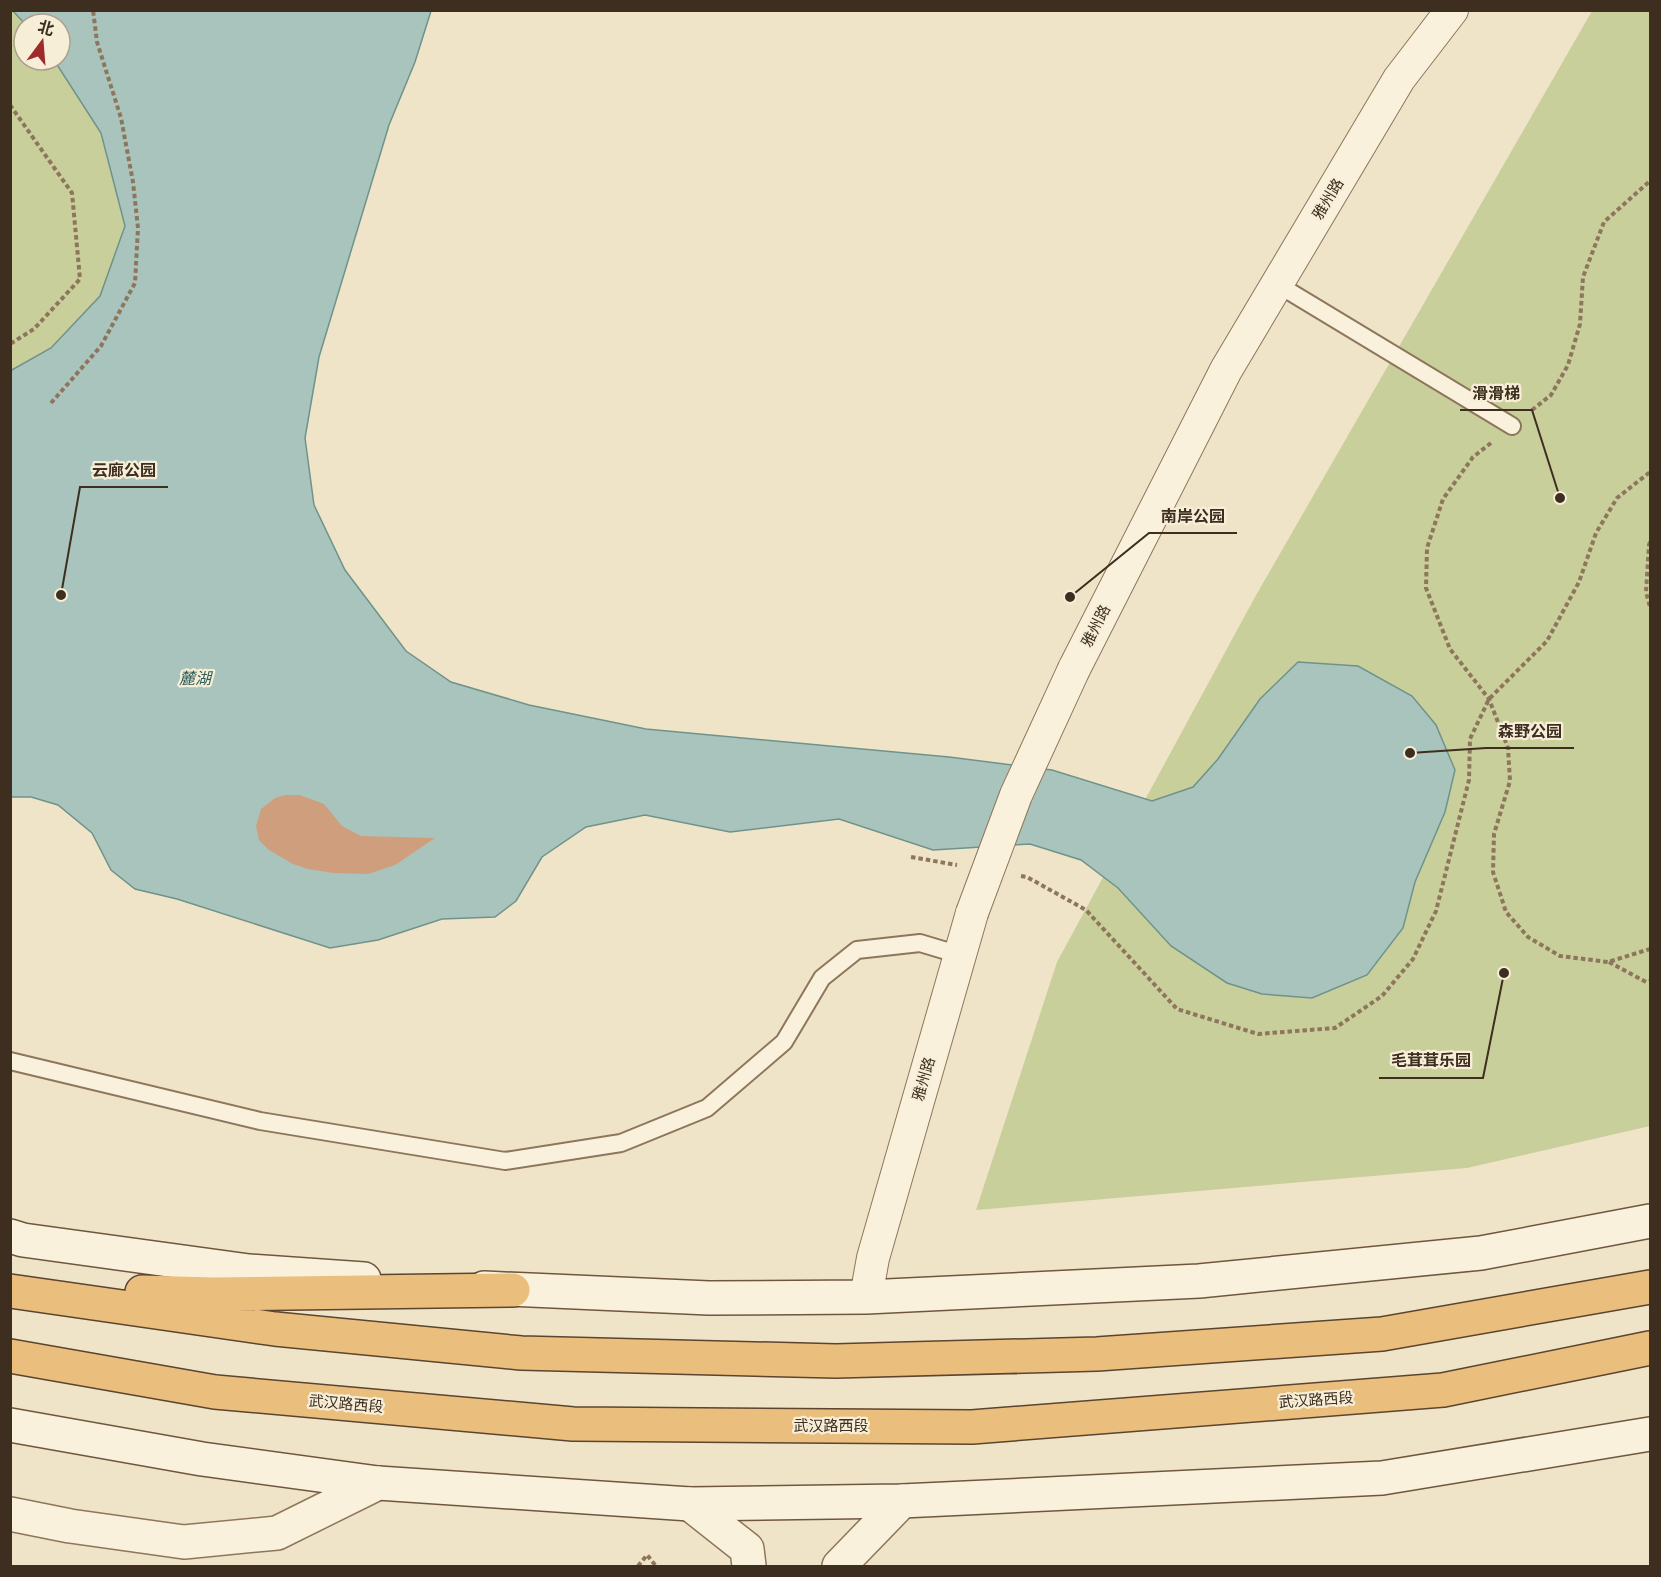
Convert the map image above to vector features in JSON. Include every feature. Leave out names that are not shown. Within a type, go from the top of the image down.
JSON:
[{"type":"highway","points":[[10,1290],[275,1329],[521,1353],[836,1361],[1097,1354],[1382,1334],[1650,1287]]},
{"type":"highway","points":[[10,1290],[213,1294],[513,1290]]},
{"type":"highway","name":"武汉路西段","points":[[10,1356],[215,1392],[573,1424],[972,1427],[1443,1390],[1650,1348]]},
{"type":"main road","points":[[10,1236],[249,1271],[513,1290],[709,1298],[866,1297],[1198,1281],[1481,1252],[1650,1221]]},
{"type":"main road","points":[[10,1425],[202,1459],[378,1483],[690,1504],[902,1501],[1382,1478],[1650,1434]]},
{"type":"main road","points":[[10,1514],[70,1526],[184,1542],[277,1533],[378,1483]]},
{"type":"main road","points":[[839,1566],[902,1501]]},
{"type":"main road","points":[[690,1504],[747,1549],[749,1566]]},
{"type":"street","name":"雅州路","points":[[866,1297],[873,1258],[972,913],[1016,795],[1074,669],[1226,370],[1399,79],[1452,10]]},
{"type":"lane","points":[[1277,284],[1512,426]]},
{"type":"lane","points":[[10,1060],[260,1121],[505,1161],[621,1143],[707,1108],[784,1042],[822,978],[857,950],[920,943],[960,955]]},
{"type":"path","points":[[51,403],[101,346],[135,283],[138,228],[133,182],[120,118],[97,42],[93,10]]},
{"type":"path","points":[[10,105],[72,193],[80,279],[34,329],[10,344]]},
{"type":"path","points":[[1650,181],[1604,222],[1583,277],[1580,324],[1568,365],[1551,394],[1473,457],[1443,499],[1427,548],[1426,588],[1450,649],[1489,699],[1508,748],[1510,781],[1494,834],[1493,872],[1506,912],[1528,937],[1560,956],[1608,962],[1646,982],[1650,981]]},
{"type":"path","points":[[1016,875],[1027,877],[1086,910],[1177,1009],[1258,1034],[1335,1028],[1383,996],[1413,959],[1436,911],[1469,780],[1470,739],[1489,699],[1547,640],[1579,582],[1596,533],[1617,498],[1650,472]]},
{"type":"path","points":[[1650,542],[1646,592],[1650,608]]},
{"type":"path","points":[[911,857],[958,865]]},
{"type":"path","points":[[1608,962],[1650,949]]},
{"type":"path","points":[[638,1566],[647,1555],[657,1566]]},
{"type":"green space","points":[[10,11],[264,11],[58,805],[31,797],[11,797]]},
{"type":"green space","points":[[1592,11],[1650,11],[1650,1126],[1467,1168],[976,1210],[1057,962],[1255,597]]},
{"type":"water","name":"麓湖","points":[[431,11],[415,62],[389,125],[319,357],[305,438],[314,505],[345,570],[406,651],[451,682],[529,705],[646,729],[949,757],[1052,770],[1152,801],[1193,787],[1218,759],[1260,699],[1298,662],[1358,666],[1412,696],[1436,725],[1455,770],[1445,812],[1415,882],[1403,928],[1367,975],[1312,998],[1262,994],[1227,983],[1171,946],[1118,888],[1081,860],[1030,844],[933,850],[839,819],[730,832],[645,815],[586,827],[542,857],[516,901],[495,917],[442,919],[378,940],[330,948],[177,899],[135,889],[111,870],[92,833],[58,805],[31,797],[11,797],[10,371],[51,348],[100,296],[125,226],[101,133],[62,72],[72,72],[72,12],[14,12]]},
{"type":"building","points":[[300,795],[324,804],[342,826],[361,836],[435,838],[395,865],[368,874],[333,873],[308,869],[293,864],[269,850],[259,840],[256,826],[261,809],[275,798]]},
{"type":"place","name":"滑滑梯","points":[[1560,498]]},
{"type":"place","name":"云廊公园","points":[[61,595]]},
{"type":"place","name":"南岸公园","points":[[1070,597]]},
{"type":"place","name":"森野公园","points":[[1410,753]]},
{"type":"place","name":"毛茸茸乐园","points":[[1504,973]]}]
